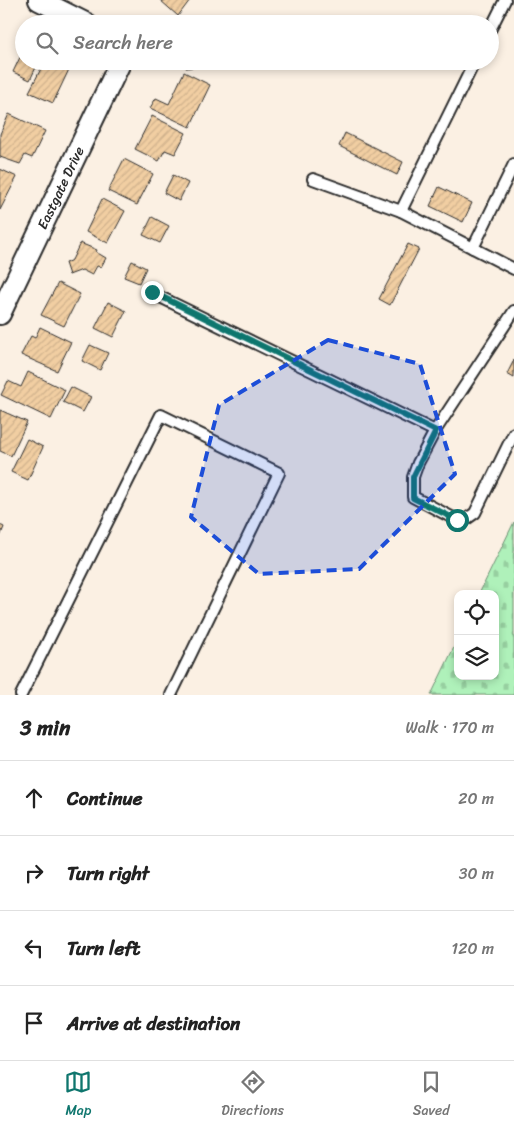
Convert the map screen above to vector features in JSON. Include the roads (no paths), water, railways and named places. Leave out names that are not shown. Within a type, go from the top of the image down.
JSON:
[{"type":"street","points":[[39,0],[69,15]]},
{"type":"street","name":"Eastgate Drive","points":[[0,314],[117,70]]},
{"type":"lane","points":[[498,15],[505,0]]},
{"type":"lane","points":[[401,212],[471,70]]},
{"type":"lane","points":[[473,248],[514,164]]},
{"type":"lane","points":[[313,180],[401,212],[514,269]]},
{"type":"lane","points":[[152,292],[436,431]]},
{"type":"lane","points":[[514,311],[436,431],[413,477],[413,498],[457,520],[465,520],[475,513],[514,434]]},
{"type":"lane","points":[[21,695],[161,415],[279,473],[171,695]]}]
